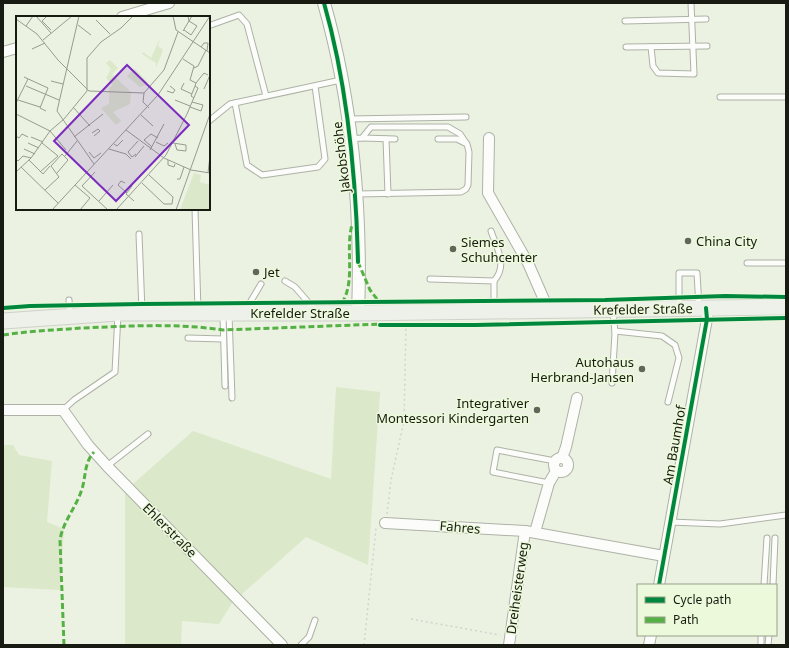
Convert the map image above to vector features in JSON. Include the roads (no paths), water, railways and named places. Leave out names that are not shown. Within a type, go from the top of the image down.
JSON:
[{"type":"main road","name":"Krefelder Straße","points":[[3,321],[70,316],[118,309],[142,312],[406,313],[786,307]]},
{"type":"street","points":[[125,16],[169,3]]},
{"type":"street","name":"Jakobshöhe","points":[[324,3],[333,36],[347,119],[356,139],[358,313]]},
{"type":"street","points":[[3,52],[16,48]]},
{"type":"street","points":[[489,138],[488,193],[528,263],[549,311]]},
{"type":"street","name":"Am Baumhof","points":[[659,584],[707,319],[702,308]]},
{"type":"street","points":[[530,532],[549,483],[556,472],[553,465],[558,459],[577,398]]},
{"type":"street","points":[[3,410],[62,410]]},
{"type":"street","name":"Ehlerstraße","points":[[62,410],[88,445],[107,466],[282,645]]},
{"type":"street","name":"Fahres","points":[[385,523],[530,532],[664,556]]},
{"type":"street","name":"Dreiheisterweg","points":[[510,641],[530,532]]},
{"type":"lane","points":[[651,47],[652,66],[658,73],[694,74],[691,3]]},
{"type":"lane","points":[[211,25],[239,15],[247,24],[266,96]]},
{"type":"lane","points":[[625,21],[706,19]]},
{"type":"lane","points":[[626,48],[707,46]]},
{"type":"lane","points":[[210,120],[230,104],[341,80]]},
{"type":"lane","points":[[235,103],[247,164],[262,175],[318,167],[325,159],[315,86]]},
{"type":"lane","points":[[720,97],[786,97]]},
{"type":"lane","points":[[347,119],[466,117]]},
{"type":"lane","points":[[356,139],[371,127],[448,126],[460,134],[467,144],[469,152],[468,185],[466,189],[461,192],[356,194]]},
{"type":"lane","points":[[356,139],[395,139]]},
{"type":"lane","points":[[386,139],[388,194]]},
{"type":"lane","points":[[438,139],[457,139],[467,144]]},
{"type":"lane","points":[[195,210],[198,312]]},
{"type":"lane","points":[[491,231],[502,261],[502,269],[494,281],[494,312]]},
{"type":"lane","points":[[139,234],[142,312]]},
{"type":"lane","points":[[747,263],[786,263]]},
{"type":"lane","points":[[679,309],[679,272],[697,272],[702,308]]},
{"type":"lane","points":[[430,279],[494,281]]},
{"type":"lane","points":[[285,281],[295,287],[318,312]]},
{"type":"lane","points":[[245,312],[261,284]]},
{"type":"lane","points":[[69,300],[70,316]]},
{"type":"lane","points":[[62,410],[115,372],[118,309]]},
{"type":"lane","points":[[612,383],[615,331],[613,310]]},
{"type":"lane","points":[[225,312],[223,339],[225,386]]},
{"type":"lane","points":[[225,312],[230,329],[232,398]]},
{"type":"lane","points":[[615,331],[662,336],[675,345],[678,358],[668,402]]},
{"type":"lane","points":[[188,338],[223,339]]},
{"type":"lane","points":[[107,466],[148,434]]},
{"type":"lane","points":[[549,483],[493,472],[497,450],[558,459]]},
{"type":"lane","points":[[670,522],[720,524],[786,515]]},
{"type":"lane","points":[[764,584],[767,538]]},
{"type":"lane","points":[[774,584],[775,538]]},
{"type":"lane","points":[[301,645],[309,637],[315,620]]},
{"type":"place","name":"China City","points":[[688,241]]},
{"type":"place","name":"Siemes Schuhcenter","points":[[453,249]]},
{"type":"place","name":"Jet","points":[[256,272]]},
{"type":"place","name":"Autohaus Herbrand-Jansen","points":[[642,369]]},
{"type":"place","name":"Integrativer Montessori Kindergarten","points":[[537,410]]}]
